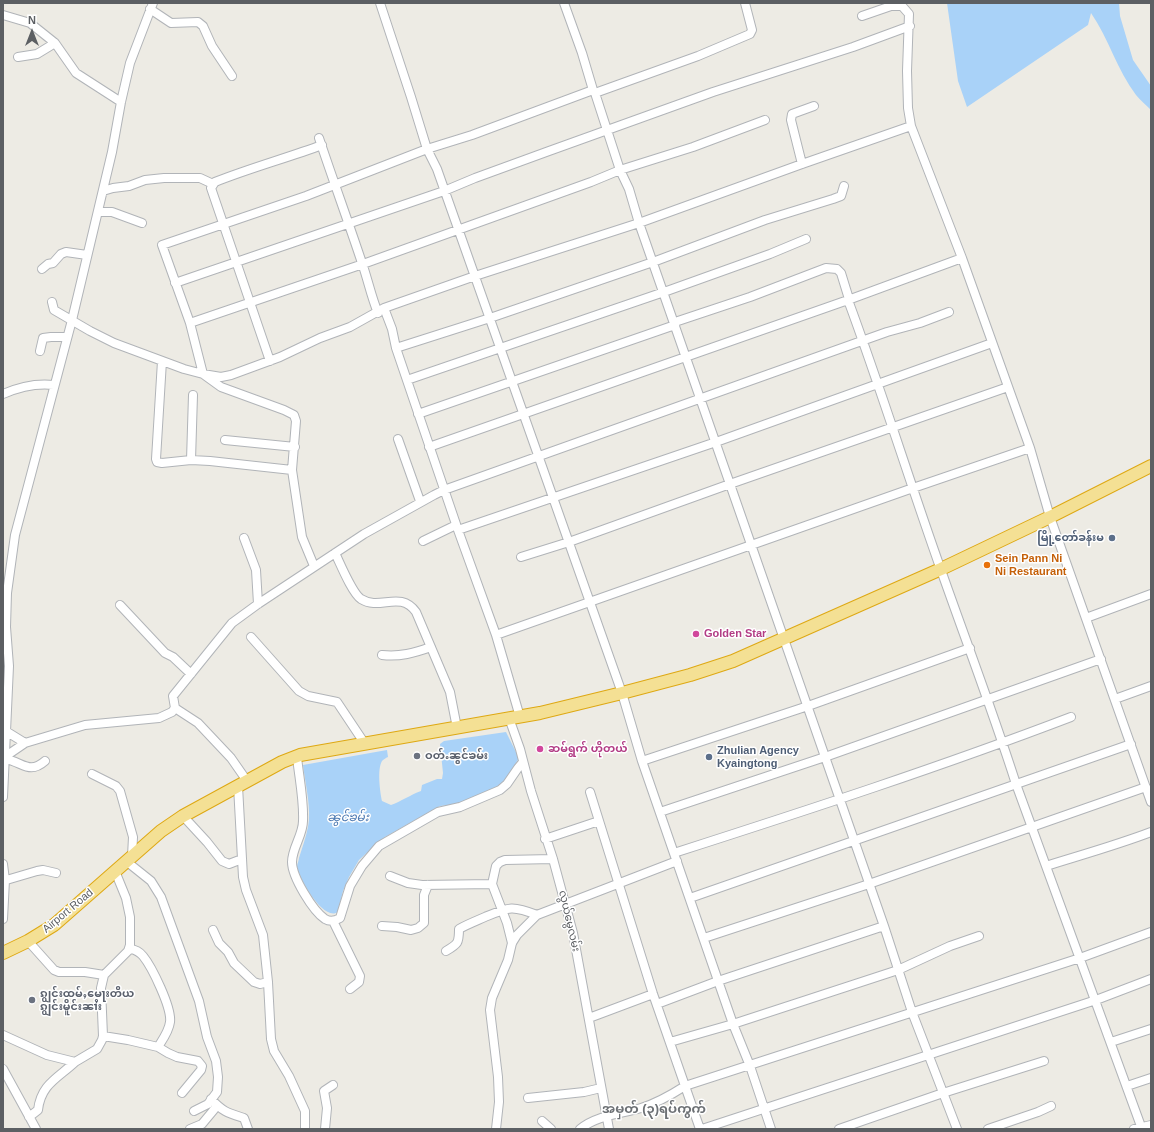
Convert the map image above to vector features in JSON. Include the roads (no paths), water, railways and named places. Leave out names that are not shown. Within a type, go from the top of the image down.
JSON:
[{"type":"highway","name":"Airport Road","points":[[3,953],[28,941],[54,925],[129,858],[183,816],[282,762],[297,757],[365,744],[515,718],[622,693],[690,675],[733,661],[941,569],[1050,517],[1151,466]]},
{"type":"street","points":[[380,3],[412,97],[427,149],[437,169],[569,542],[622,693],[642,761],[771,1129]]},
{"type":"street","points":[[564,3],[620,170],[629,189],[639,223],[808,706],[927,1055],[957,1129]]},
{"type":"street","points":[[314,566],[302,537],[292,470],[296,421],[294,415],[221,387],[203,374],[190,323],[162,245],[335,185],[427,149],[472,136],[594,92],[674,66],[750,34],[752,30],[745,3]]},
{"type":"street","points":[[3,797],[9,666],[5,592],[15,535],[88,255],[112,152],[130,63],[151,6],[171,23],[198,22],[203,26],[212,46],[232,76]]},
{"type":"street","points":[[862,16],[891,6],[902,6],[910,14],[907,72],[908,108],[911,126],[962,258],[1030,448],[1050,517],[1151,802]]},
{"type":"street","points":[[3,15],[30,23],[55,43],[76,73],[121,102]]},
{"type":"street","points":[[175,283],[444,191],[490,172],[713,92],[853,47],[910,26]]},
{"type":"street","points":[[18,57],[37,54],[55,43]]},
{"type":"street","points":[[802,164],[791,120],[792,114],[814,106]]},
{"type":"street","points":[[190,323],[363,264],[591,182],[620,170],[694,147],[765,120]]},
{"type":"street","points":[[52,302],[54,310],[114,343],[162,361],[203,374],[221,377],[226,376],[270,361],[320,338],[350,327],[381,310],[475,276],[639,223],[911,126]]},
{"type":"street","name":"လွယ်မွေလမ်း","points":[[212,184],[229,176],[288,158],[321,142],[363,264],[372,299],[381,310],[392,329],[396,348],[418,414],[496,635],[531,792],[553,859],[572,933],[609,1129]]},
{"type":"street","points":[[103,191],[112,188],[129,186],[145,180],[157,179],[200,178],[212,184],[211,188],[270,361]]},
{"type":"street","points":[[396,348],[490,318],[653,262],[765,220],[833,200],[841,196],[844,186]]},
{"type":"street","points":[[98,212],[112,212],[142,223]]},
{"type":"street","points":[[407,380],[664,292],[806,240]]},
{"type":"street","points":[[42,270],[48,264],[53,263],[61,254],[66,252],[88,255]]},
{"type":"street","points":[[430,447],[848,300],[962,258]]},
{"type":"street","points":[[418,414],[675,324],[826,268],[837,269],[840,273],[877,385],[970,648],[1016,784],[1127,1086],[1139,1128],[1151,1124]]},
{"type":"street","points":[[304,1129],[304,1111],[289,1076],[274,1051],[271,1039],[268,982],[262,935],[243,877],[242,784],[231,758],[198,723],[176,708],[173,696],[232,623],[314,566],[364,534],[444,490],[887,332],[920,323],[949,312]]},
{"type":"street","points":[[40,351],[43,338],[67,337]]},
{"type":"street","points":[[423,541],[457,527],[553,498],[716,442],[992,343]]},
{"type":"street","points":[[162,361],[157,462],[162,463],[191,460],[210,461],[292,470]]},
{"type":"street","points":[[3,394],[30,386],[47,384],[54,385]]},
{"type":"street","points":[[521,557],[569,542],[1008,387]]},
{"type":"street","points":[[191,460],[193,395]]},
{"type":"street","points":[[398,439],[420,502]]},
{"type":"street","points":[[225,440],[295,447]]},
{"type":"street","points":[[496,635],[1030,448]]},
{"type":"street","points":[[244,538],[256,570],[258,604]]},
{"type":"street","points":[[334,553],[355,592],[361,599],[370,602],[405,602],[416,612],[450,692],[457,728]]},
{"type":"street","points":[[1086,618],[1151,594]]},
{"type":"street","points":[[120,605],[165,653],[173,657],[191,674]]},
{"type":"street","points":[[251,637],[299,691],[308,696],[337,702],[365,744]]},
{"type":"street","points":[[382,655],[392,656],[410,654],[431,647]]},
{"type":"street","points":[[642,761],[808,706],[970,648]]},
{"type":"street","points":[[660,812],[825,757],[988,700],[1101,658]]},
{"type":"street","points":[[1115,699],[1151,686]]},
{"type":"street","points":[[5,762],[25,743],[85,725],[159,718],[172,712],[176,708]]},
{"type":"street","points":[[674,853],[840,800],[1003,743],[1071,717]]},
{"type":"street","points":[[5,730],[25,743]]},
{"type":"street","points":[[690,898],[1131,744]]},
{"type":"street","points":[[297,757],[303,821],[301,834],[292,862],[294,872],[307,898],[319,914],[326,920],[333,921],[340,918],[350,886],[362,866],[379,846],[438,812],[460,807],[500,790],[507,784],[524,762]]},
{"type":"street","points":[[5,762],[13,760],[30,768],[39,766],[45,762]]},
{"type":"street","points":[[92,774],[116,786],[120,791],[133,837],[129,858],[151,881],[162,897],[199,1001],[207,1037],[216,1061],[218,1077],[217,1092],[214,1102],[202,1124],[190,1129]]},
{"type":"street","points":[[704,938],[869,884],[1146,787]]},
{"type":"street","points":[[590,792],[653,994],[701,1129],[1096,1000],[1151,979]]},
{"type":"street","points":[[183,816],[207,842],[222,862],[228,864],[242,859]]},
{"type":"street","points":[[546,839],[599,821]]},
{"type":"street","points":[[1046,866],[1125,842],[1151,832]]},
{"type":"street","points":[[512,943],[492,884],[496,866],[505,860],[553,859]]},
{"type":"street","points":[[496,1129],[499,1096],[490,1010],[492,998],[508,960],[512,943],[517,935],[537,915],[565,903],[619,885],[677,862]]},
{"type":"street","points":[[3,864],[3,919]]},
{"type":"street","points":[[4,880],[30,872],[43,870],[56,873]]},
{"type":"street","points":[[29,1117],[38,1110],[40,1098],[51,1081],[65,1072],[75,1062],[97,1049],[104,1036],[101,988],[104,975],[128,952],[129,948],[130,917],[126,898],[115,871]]},
{"type":"street","points":[[390,876],[408,883],[428,885],[492,884]]},
{"type":"street","points":[[382,926],[411,930],[418,928],[424,923],[424,895],[428,885]]},
{"type":"street","points":[[446,952],[455,946],[459,941],[459,929],[468,923],[510,908],[521,909],[537,915]]},
{"type":"street","points":[[333,921],[360,976],[359,982],[350,989]]},
{"type":"street","points":[[657,1004],[718,981],[884,926]]},
{"type":"street","points":[[214,930],[219,943],[228,952],[234,962],[254,982],[260,984],[268,982]]},
{"type":"street","points":[[580,1129],[606,1116],[641,1108],[665,1098],[685,1086],[1080,958],[1151,932]]},
{"type":"street","points":[[670,1042],[733,1024],[898,970],[950,946],[979,936]]},
{"type":"street","points":[[28,941],[54,970],[59,972],[85,972],[104,975]]},
{"type":"street","points":[[129,948],[136,950],[142,955],[151,968],[169,1010],[169,1028],[158,1047]]},
{"type":"street","points":[[589,1018],[653,994]]},
{"type":"street","points":[[1111,1042],[1151,1029]]},
{"type":"street","points":[[3,1035],[47,1054],[75,1062]]},
{"type":"street","points":[[104,1036],[158,1047],[177,1057],[200,1062],[202,1066],[201,1070],[182,1093]]},
{"type":"street","points":[[839,1129],[943,1093],[1044,1061]]},
{"type":"street","points":[[3,1070],[36,1129]]},
{"type":"street","points":[[1127,1086],[1151,1078]]},
{"type":"street","points":[[325,1129],[327,1108],[324,1091],[333,1085]]},
{"type":"street","points":[[528,1098],[584,1092],[601,1088]]},
{"type":"street","points":[[194,1111],[214,1102]]},
{"type":"street","points":[[214,1102],[228,1114],[244,1118],[248,1129]]},
{"type":"street","points":[[988,1129],[1051,1106]]},
{"type":"street","points":[[542,1121],[551,1129]]},
{"type":"water","points":[[947,3],[1119,3],[1120,16],[1133,60],[1151,86],[1151,110],[1129,85],[1103,33],[1091,13],[1088,25],[967,107],[958,81]]},
{"type":"water","name":"ၼွင်ၶမ်း","points":[[506,732],[519,758],[504,782],[493,789],[458,804],[440,806],[385,837],[359,860],[343,891],[338,912],[332,913],[326,911],[319,905],[307,889],[297,867],[309,819],[308,799],[303,765],[387,750],[388,757],[382,761],[380,765],[379,781],[382,801],[391,805],[421,791],[422,785],[437,779],[442,779],[443,773],[440,744],[444,741]]},
{"type":"place","name":"မြို့တော်ခန်းမ","points":[[1112,538]]},
{"type":"place","name":"Sein Pann Ni Ni Restaurant","points":[[987,565]]},
{"type":"place","name":"Golden Star","points":[[696,634]]},
{"type":"place","name":"ဆမ်ရွက် ဟိုတယ်","points":[[540,749]]},
{"type":"place","name":"ဝတ်ႉၼွင်ၶမ်း","points":[[417,756]]},
{"type":"place","name":"Zhulian Agency Kyaingtong","points":[[709,757]]},
{"type":"place","name":"ၵျွင်းထမ်ႇမေႃးတိယ ၵျွင်းမိူင်းၼၢႆး","points":[[32,1000]]},
{"type":"district","name":"အမှတ် (၃)ရပ်ကွက်","points":[[654,1109]]}]
